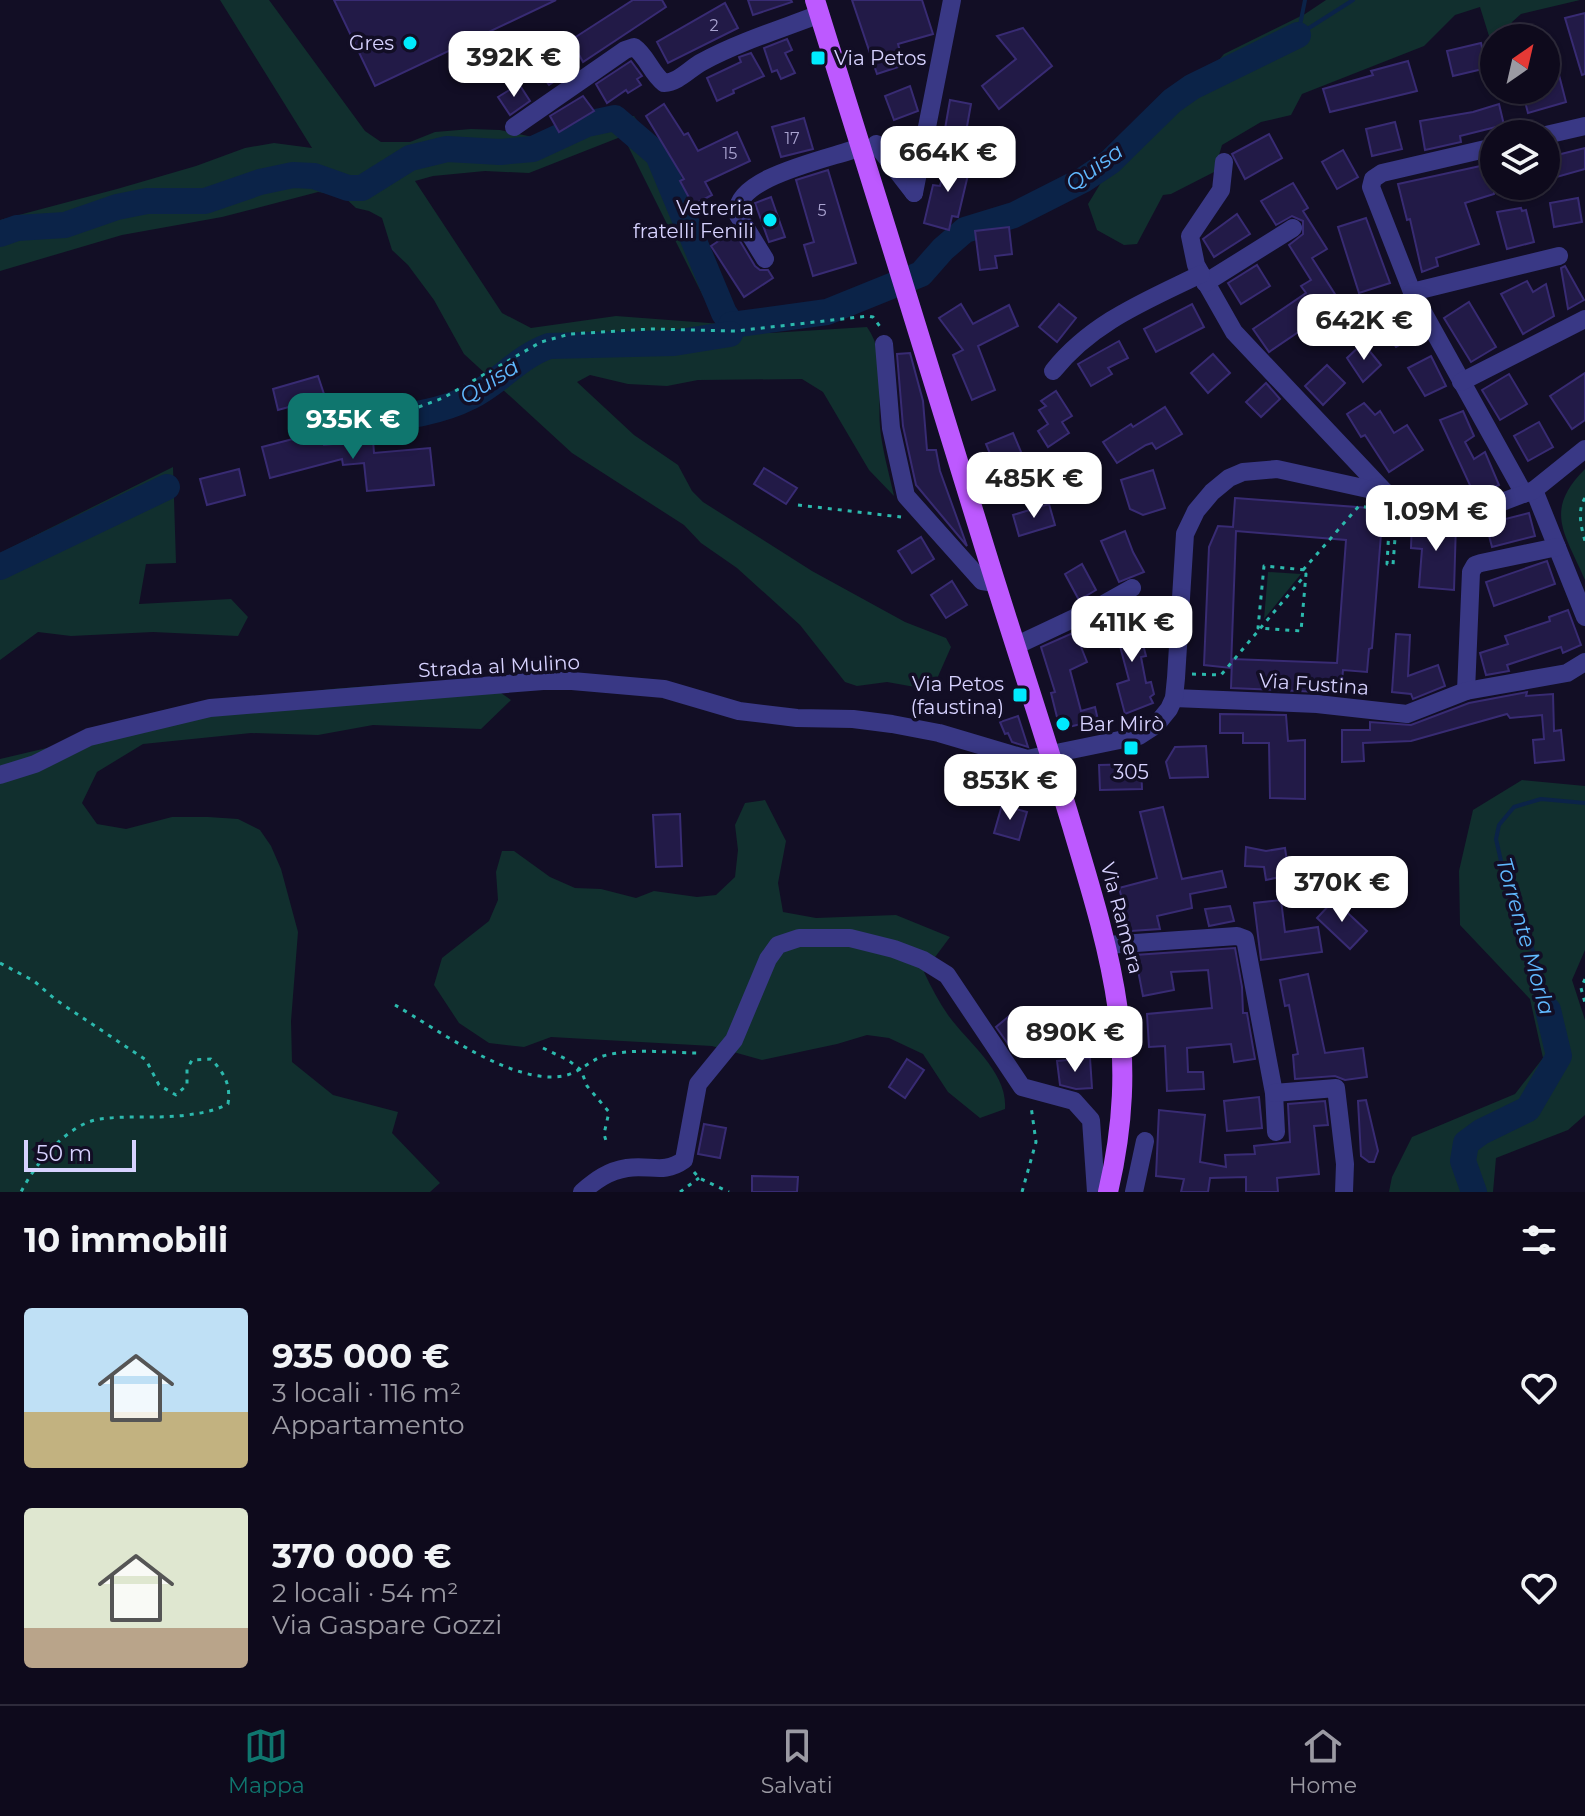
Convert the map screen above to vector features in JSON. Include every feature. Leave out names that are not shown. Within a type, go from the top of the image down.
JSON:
[{"type":"main road","points":[[818,7],[868,146],[909,305],[1051,755]]},
{"type":"main road","name":"Via Ramera","points":[[1051,755],[1107,945],[1120,1020],[1124,1073],[1119,1135],[1108,1192]]},
{"type":"street","points":[[765,259],[736,207],[748,189],[766,179],[868,146],[914,193],[952,0]]},
{"type":"street","points":[[514,127],[625,50],[634,47],[641,51],[657,78],[664,83],[672,83],[711,58],[818,7]]},
{"type":"street","points":[[1560,132],[1585,126]]},
{"type":"street","points":[[1480,150],[1382,173],[1373,179],[1371,187],[1412,292],[1461,382],[1529,492],[1557,547],[1585,617]]},
{"type":"street","points":[[1224,162],[1221,190],[1190,236],[1196,265],[1234,332],[1391,499]]},
{"type":"street","points":[[1053,371],[1080,342],[1106,321],[1203,279],[1293,228]]},
{"type":"street","points":[[1412,292],[1559,256]]},
{"type":"street","points":[[1461,382],[1585,319]]},
{"type":"street","points":[[884,344],[891,428],[906,496],[982,581],[995,583]]},
{"type":"street","points":[[1051,755],[1139,736],[1164,718],[1174,698],[1185,534],[1196,511],[1229,478],[1243,472],[1277,469],[1391,499],[1470,507],[1502,502],[1529,492],[1585,449]]},
{"type":"street","points":[[1466,691],[1471,572],[1475,565],[1557,547]]},
{"type":"street","points":[[1015,646],[1132,588]]},
{"type":"street","name":"Via Fustina","points":[[1174,698],[1317,704],[1407,714],[1466,691],[1567,673],[1585,662]]},
{"type":"street","name":"Strada al Mulino","points":[[0,775],[35,764],[89,737],[210,708],[543,681],[664,689],[739,711],[892,724],[939,733],[1027,759],[1051,755]]},
{"type":"street","points":[[1107,945],[1237,936],[1245,939],[1274,1093],[1276,1132]]},
{"type":"street","points":[[582,1192],[603,1175],[630,1167],[656,1170],[674,1168],[684,1160],[698,1084],[734,1040],[768,959],[778,945],[799,938],[850,938],[923,960],[947,975],[1022,1087],[1074,1101],[1091,1120],[1096,1192]]},
{"type":"street","points":[[1274,1093],[1336,1088],[1345,1164],[1344,1192]]},
{"type":"street","points":[[1134,1192],[1145,1141]]},
{"type":"lane","points":[[1009,781],[1013,755]]},
{"type":"path","points":[[339,413],[416,408],[443,398],[522,351],[570,334],[651,329],[736,331],[868,316],[873,317],[882,329],[884,344]]},
{"type":"path","points":[[1585,498],[1581,523],[1585,541]]},
{"type":"path","points":[[1391,499],[1393,565],[1387,564],[1391,499]]},
{"type":"path","points":[[798,505],[907,517],[920,513]]},
{"type":"path","points":[[1176,673],[1221,675],[1359,506],[1374,508]]},
{"type":"path","points":[[1258,628],[1264,566],[1305,572]]},
{"type":"path","points":[[1258,628],[1301,631],[1305,572]]},
{"type":"path","points":[[0,963],[34,981],[56,1000],[146,1060],[159,1085],[176,1095],[187,1085],[187,1069],[192,1060],[211,1059],[224,1073],[230,1090],[228,1104],[216,1111],[162,1118],[98,1119],[61,1137],[30,1174],[21,1192]]},
{"type":"path","points":[[1585,979],[1581,988],[1585,1003]]},
{"type":"path","points":[[395,1005],[522,1075],[563,1076],[581,1070],[605,1055],[703,1053],[719,1058]]},
{"type":"path","points":[[543,1048],[581,1070],[587,1086],[609,1112],[604,1134],[607,1144]]},
{"type":"path","points":[[1022,1192],[1036,1142],[1031,1107],[1039,1093]]},
{"type":"path","points":[[684,1160],[699,1178],[729,1192]]},
{"type":"path","points":[[680,1192],[699,1178]]},
{"type":"green space","points":[[220,0],[269,0],[365,131],[381,142],[410,142],[435,132],[471,129],[500,130],[547,140],[607,115],[634,116],[667,166],[726,312],[770,333],[867,327],[880,363],[880,427],[894,496],[869,470],[823,392],[802,379],[698,380],[667,386],[628,384],[590,375],[577,382],[634,435],[678,465],[692,491],[703,502],[812,571],[905,622],[946,638],[951,647],[932,690],[887,682],[857,686],[845,682],[800,625],[737,568],[701,543],[684,525],[572,453],[464,354],[434,300],[408,265],[392,250],[382,218],[356,208],[343,196],[318,192],[222,217],[122,235],[0,271],[0,220],[196,166],[245,148],[274,143],[312,148]],"holes":[[[623,136],[703,296],[722,324],[616,316],[531,328],[502,313],[415,181],[433,176],[485,171],[529,173]]]},
{"type":"green space","points":[[1326,0],[1580,0],[1521,14],[1511,24],[1485,24],[1480,7],[1455,15],[1424,46],[1302,94],[1291,115],[1261,122],[1222,145],[1214,172],[1163,195],[1137,244],[1124,245],[1097,230],[1088,204],[1116,158],[1164,125],[1224,54],[1305,14]]},
{"type":"green space","points":[[173,467],[176,563],[146,564],[139,604],[231,599],[248,617],[238,636],[153,632],[71,636],[38,632],[0,660],[0,553]]},
{"type":"green space","points":[[1585,469],[1585,580],[1565,535],[1561,510],[1564,497]]},
{"type":"green space","points":[[1268,572],[1301,574],[1264,619]]},
{"type":"green space","points":[[423,682],[491,686],[511,700],[481,729],[373,725],[318,735],[251,733],[143,744],[97,772],[82,803],[97,824],[126,829],[172,817],[208,817],[238,819],[260,830],[281,869],[298,932],[291,1021],[292,1062],[333,1095],[398,1112],[392,1133],[440,1183],[430,1192],[0,1192],[0,759],[263,697]]},
{"type":"green space","points":[[1522,780],[1585,786],[1585,950],[1572,980],[1585,1020],[1585,1115],[1568,1130],[1496,1158],[1493,1192],[1389,1192],[1392,1177],[1412,1137],[1515,1094],[1543,1058],[1530,999],[1460,925],[1459,871],[1473,810]]},
{"type":"green space","points":[[765,800],[786,841],[778,883],[783,912],[816,918],[896,915],[950,937],[924,972],[948,1015],[994,1070],[1004,1095],[1005,1109],[980,1118],[948,1092],[923,1054],[889,1038],[867,1035],[762,1060],[712,1046],[551,1037],[524,1047],[489,1043],[459,1023],[434,985],[442,958],[489,921],[498,900],[496,872],[502,851],[514,851],[550,877],[575,888],[601,889],[636,898],[654,891],[697,897],[716,895],[735,877],[738,850],[735,825],[745,803]]},
{"type":"building","name":"Gres","points":[[334,0],[556,0],[375,86]]},
{"type":"building","points":[[633,0],[662,0],[666,7],[583,62],[571,40]]},
{"type":"building","points":[[748,0],[791,0],[792,2],[753,15]]},
{"type":"building","points":[[852,0],[922,0],[933,34],[898,44],[904,65],[877,74]]},
{"type":"building","points":[[725,3],[738,28],[668,63],[657,42]]},
{"type":"building","points":[[1585,13],[1585,74],[1582,75],[1565,18]]},
{"type":"building","points":[[1023,28],[1052,66],[999,109],[982,86],[1016,59],[997,36]]},
{"type":"building","points":[[787,39],[792,50],[785,53],[795,73],[781,79],[777,70],[772,72],[764,48]]},
{"type":"building","points":[[1480,43],[1480,70],[1453,76],[1447,51]]},
{"type":"building","points":[[751,53],[764,76],[717,101],[707,78],[741,62],[739,57]]},
{"type":"building","points":[[553,54],[567,73],[549,85],[535,66]]},
{"type":"building","points":[[631,61],[642,76],[637,79],[641,85],[628,93],[626,90],[607,103],[596,84]]},
{"type":"building","points":[[1408,61],[1417,91],[1330,112],[1323,89]]},
{"type":"building","points":[[1560,79],[1566,102],[1560,104]]},
{"type":"building","points":[[519,84],[530,101],[510,115],[498,97]]},
{"type":"building","points":[[910,86],[918,111],[894,120],[885,96]]},
{"type":"building","points":[[583,96],[594,111],[559,132],[550,116]]},
{"type":"building","points":[[950,100],[971,104],[966,132],[945,129]]},
{"type":"building","points":[[664,104],[684,135],[688,133],[698,151],[737,132],[750,161],[705,182],[712,195],[693,205],[680,181],[684,179],[646,116]]},
{"type":"building","points":[[1499,104],[1503,120],[1480,120],[1480,131],[1460,136],[1461,142],[1425,150],[1420,121]]},
{"type":"building","points":[[1526,104],[1559,104],[1528,113]]},
{"type":"building","points":[[804,118],[813,149],[781,157],[772,127]]},
{"type":"building","points":[[1395,122],[1402,149],[1372,156],[1366,129]]},
{"type":"building","points":[[1269,134],[1282,158],[1245,179],[1232,154]]},
{"type":"building","points":[[1585,148],[1585,169],[1560,176],[1560,154]]},
{"type":"building","points":[[1343,150],[1358,177],[1337,189],[1322,162]]},
{"type":"building","points":[[947,157],[971,162],[958,217],[952,216],[949,230],[924,223],[933,185],[940,186]]},
{"type":"building","points":[[1480,166],[1480,198],[1465,203],[1479,244],[1436,258],[1438,266],[1422,272],[1398,184]]},
{"type":"building","points":[[828,170],[856,263],[813,276],[804,245],[814,242],[796,180]]},
{"type":"building","points":[[1293,183],[1308,208],[1303,211],[1327,249],[1312,258],[1354,324],[1334,337],[1327,326],[1331,321],[1325,314],[1269,352],[1253,329],[1306,293],[1301,286],[1311,280],[1289,245],[1303,234],[1303,221],[1292,216],[1276,225],[1261,201]]},
{"type":"building","name":"Vetreria fratelli Fenili","points":[[771,197],[785,237],[769,242],[755,203]]},
{"type":"building","points":[[1578,198],[1582,222],[1554,227],[1550,203]]},
{"type":"building","points":[[1521,208],[1522,211],[1526,210],[1534,242],[1507,249],[1497,212]]},
{"type":"building","points":[[1237,214],[1250,234],[1214,257],[1203,239]]},
{"type":"building","points":[[1366,218],[1390,283],[1359,293],[1338,227]]},
{"type":"building","points":[[1009,227],[1012,254],[995,256],[997,268],[980,270],[975,231]]},
{"type":"building","points":[[734,231],[755,266],[768,270],[773,278],[744,297],[711,246]]},
{"type":"building","points":[[1257,265],[1270,286],[1241,304],[1228,283]]},
{"type":"building","points":[[1565,266],[1584,300],[1568,309],[1561,268]]},
{"type":"building","points":[[1527,281],[1533,292],[1546,284],[1554,316],[1523,334],[1501,294]]},
{"type":"building","points":[[1469,302],[1496,347],[1471,362],[1444,318]]},
{"type":"building","points":[[961,304],[973,324],[1009,305],[1018,326],[978,346],[995,390],[972,400],[953,355],[963,350],[939,318]]},
{"type":"building","points":[[1059,304],[1076,318],[1057,342],[1039,327]]},
{"type":"building","points":[[1192,304],[1204,327],[1156,352],[1144,329]]},
{"type":"building","points":[[1403,306],[1419,334],[1396,347],[1382,325]]},
{"type":"building","points":[[1119,341],[1128,358],[1108,368],[1112,374],[1091,386],[1078,364]]},
{"type":"building","points":[[1363,343],[1381,365],[1363,382],[1347,358]]},
{"type":"building","points":[[910,353],[923,401],[927,450],[936,450],[940,471],[967,546],[916,485],[903,426],[897,354]]},
{"type":"building","points":[[1213,354],[1230,373],[1208,393],[1191,373]]},
{"type":"building","points":[[1431,356],[1446,386],[1425,396],[1408,368]]},
{"type":"building","points":[[1327,365],[1345,383],[1323,405],[1305,386]]},
{"type":"building","points":[[1585,373],[1585,420],[1572,429],[1550,396]]},
{"type":"building","points":[[1509,374],[1527,404],[1500,420],[1482,390]]},
{"type":"building","points":[[318,376],[325,397],[278,410],[273,389]]},
{"type":"building","points":[[1266,383],[1280,399],[1261,417],[1246,402]]},
{"type":"building","points":[[1056,391],[1072,416],[1062,422],[1069,433],[1048,447],[1038,431],[1048,424],[1039,410],[1046,406],[1041,401]]},
{"type":"building","points":[[1364,403],[1375,415],[1380,411],[1394,433],[1407,425],[1423,450],[1389,472],[1347,414]]},
{"type":"building","points":[[1165,407],[1182,434],[1156,449],[1152,443],[1146,445],[1117,463],[1103,442]]},
{"type":"building","points":[[1463,411],[1474,436],[1465,442],[1474,459],[1485,452],[1499,485],[1480,493],[1474,494],[1440,420]]},
{"type":"building","points":[[1539,422],[1553,447],[1528,461],[1514,436]]},
{"type":"building","points":[[320,432],[324,445],[373,440],[374,453],[430,448],[434,485],[367,491],[364,463],[343,465],[342,459],[270,478],[262,447]]},
{"type":"building","points":[[1013,433],[1027,466],[1000,478],[986,444]]},
{"type":"building","points":[[764,468],[797,488],[786,504],[754,484]]},
{"type":"building","points":[[239,469],[245,495],[207,505],[200,479]]},
{"type":"building","points":[[1153,470],[1165,508],[1143,515],[1130,509],[1121,480]]},
{"type":"building","points":[[1235,498],[1383,509],[1372,648],[1369,649],[1367,672],[1343,670],[1341,693],[1231,688],[1232,659],[1337,663],[1346,540],[1236,531],[1231,668],[1204,665],[1209,547],[1218,526],[1233,527]]},
{"type":"building","points":[[1049,504],[1055,525],[1019,536],[1013,515]]},
{"type":"building","points":[[1529,513],[1535,536],[1492,547],[1486,524]]},
{"type":"building","points":[[1412,520],[1456,523],[1454,590],[1419,587],[1422,549],[1411,548]]},
{"type":"building","points":[[1125,531],[1144,572],[1119,582],[1101,541]]},
{"type":"building","points":[[921,537],[934,559],[912,573],[898,551]]},
{"type":"building","points":[[1547,561],[1555,584],[1494,606],[1486,582]]},
{"type":"building","points":[[1082,564],[1096,590],[1079,600],[1065,574]]},
{"type":"building","points":[[952,581],[967,605],[946,618],[931,595]]},
{"type":"building","points":[[1134,610],[1146,656],[1141,657],[1146,683],[1151,682],[1154,694],[1150,697],[1153,703],[1125,714],[1117,684],[1129,680],[1112,616]]},
{"type":"building","points":[[1568,610],[1581,645],[1563,653],[1561,647],[1507,665],[1509,671],[1486,675],[1480,653],[1508,644],[1505,636],[1550,621],[1549,617]]},
{"type":"building","points":[[1075,632],[1087,662],[1070,670],[1081,711],[1095,707],[1098,720],[1060,729],[1051,693],[1055,692],[1041,647]]},
{"type":"building","points":[[1396,634],[1410,635],[1408,676],[1438,665],[1445,686],[1413,699],[1411,694],[1392,692]]},
{"type":"building","points":[[1527,692],[1526,696],[1553,694],[1554,731],[1561,730],[1564,760],[1535,763],[1533,740],[1544,739],[1542,715],[1510,718],[1507,714],[1411,741],[1363,743],[1364,761],[1342,762],[1342,730],[1370,730],[1370,722],[1411,725],[1469,703]]},
{"type":"building","points":[[1220,714],[1286,715],[1288,741],[1305,740],[1305,799],[1270,798],[1269,743],[1243,743],[1243,733],[1220,733]]},
{"type":"building","points":[[1018,716],[1028,747],[1012,742],[1000,722]]},
{"type":"building","points":[[1206,746],[1208,777],[1170,778],[1166,762],[1175,747]]},
{"type":"building","points":[[1141,764],[1142,789],[1100,790],[1099,765]]},
{"type":"building","points":[[1002,805],[1027,812],[1019,840],[994,833]]},
{"type":"building","points":[[1163,807],[1182,879],[1222,871],[1226,887],[1190,894],[1192,908],[1157,916],[1160,929],[1131,931],[1119,888],[1157,878],[1140,812]]},
{"type":"building","points":[[680,814],[682,866],[656,867],[653,815]]},
{"type":"building","points":[[1246,847],[1266,851],[1285,848],[1289,875],[1266,880],[1264,867],[1245,866]]},
{"type":"building","points":[[1281,900],[1285,932],[1318,927],[1322,952],[1261,960],[1254,903]]},
{"type":"building","points":[[1334,900],[1367,931],[1350,949],[1317,918]]},
{"type":"building","points":[[1230,906],[1234,921],[1209,926],[1205,909]]},
{"type":"building","points":[[1235,948],[1243,1013],[1247,1013],[1255,1059],[1234,1062],[1231,1044],[1187,1048],[1188,1072],[1203,1072],[1204,1089],[1167,1091],[1165,1046],[1149,1047],[1147,1014],[1212,1008],[1208,970],[1171,972],[1174,990],[1143,996],[1135,955]]},
{"type":"building","points":[[1308,974],[1325,1053],[1363,1048],[1367,1077],[1295,1079],[1293,1055],[1298,1054],[1289,1005],[1285,1006],[1280,980]]},
{"type":"building","points":[[1014,1012],[1030,1033],[1011,1048],[996,1027]]},
{"type":"building","points":[[1090,1058],[1092,1088],[1076,1089],[1060,1085],[1057,1061]]},
{"type":"building","points":[[907,1059],[924,1070],[905,1098],[889,1087]]},
{"type":"building","points":[[1259,1097],[1262,1128],[1227,1131],[1224,1101]]},
{"type":"building","points":[[1366,1100],[1378,1151],[1374,1162],[1361,1156],[1358,1101]]},
{"type":"building","points":[[1325,1101],[1328,1125],[1314,1126],[1319,1174],[1277,1178],[1278,1192],[1246,1192],[1246,1177],[1210,1178],[1208,1192],[1181,1192],[1184,1179],[1156,1176],[1159,1110],[1205,1115],[1200,1162],[1226,1167],[1225,1155],[1255,1154],[1254,1146],[1290,1142],[1288,1104]]},
{"type":"building","points":[[704,1124],[726,1128],[720,1158],[698,1154]]},
{"type":"building","points":[[752,1176],[798,1177],[797,1192],[752,1192]]},
{"type":"waterway","points":[[1298,35],[1305,0]]},
{"type":"waterway","name":"Quisa","points":[[1298,35],[1353,0]]},
{"type":"waterway","name":"Quisa","points":[[731,325],[827,312],[921,274],[965,230],[1014,215],[1083,180],[1110,162],[1172,101],[1192,87],[1298,35]]},
{"type":"waterway","points":[[0,234],[17,228],[65,225],[117,207],[147,201],[205,201],[260,182],[293,175],[314,176],[348,188],[362,188],[410,158],[447,149],[500,152],[533,149],[587,124],[615,118],[658,155],[724,313],[731,323]]},
{"type":"waterway","name":"Quisa","points":[[342,425],[407,416],[455,404],[549,346],[674,343],[730,334]]},
{"type":"waterway","name":"Quisa","points":[[0,567],[167,487]]},
{"type":"waterway","name":"Torrente Morla","points":[[1548,1010],[1538,965],[1496,839],[1499,825],[1514,807],[1541,799],[1585,803]]},
{"type":"waterway","name":"Torrente Morla","points":[[1474,1192],[1463,1161],[1466,1143],[1481,1132],[1528,1109],[1559,1056],[1548,1010]]},
{"type":"place","name":"Gres","points":[[410,43]]},
{"type":"place","name":"Via Petos","points":[[818,58]]},
{"type":"place","name":"Vetreria fratelli Fenili","points":[[770,220]]},
{"type":"place","name":"Via Petos (faustina)","points":[[1020,695]]},
{"type":"place","name":"Bar Mirò","points":[[1063,724]]},
{"type":"place","name":"305","points":[[1131,748]]}]
